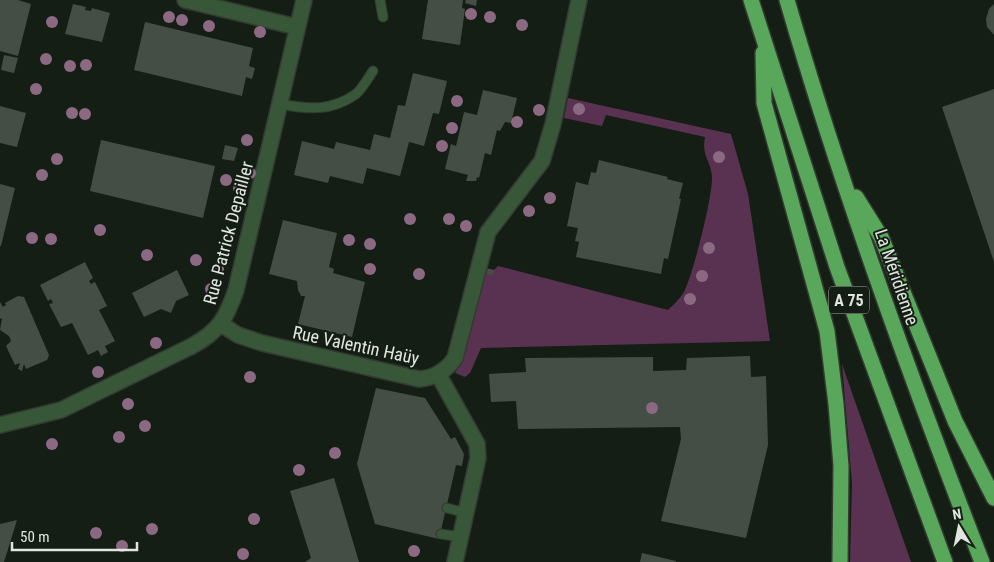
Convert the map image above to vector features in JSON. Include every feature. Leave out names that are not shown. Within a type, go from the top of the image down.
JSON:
[{"type":"highway","name":"A 75","points":[[751,0],[840,276],[945,562]]},
{"type":"highway","name":"La Méridienne","points":[[787,0],[841,175],[932,433],[982,562]]},
{"type":"highway","points":[[762,36],[764,103],[827,331],[841,466],[840,562]]},
{"type":"highway","points":[[841,175],[881,237],[955,421],[994,498]]},
{"type":"street","points":[[185,0],[297,28]]},
{"type":"street","name":"Rue Patrick Depailler","points":[[0,425],[61,410],[192,346],[209,336],[221,324],[230,309],[236,290],[304,0]]},
{"type":"street","name":"Rue Valentin Haüy","points":[[221,324],[238,335],[262,343],[419,380],[432,378],[450,366],[455,358],[488,232],[542,161],[557,106],[579,0]]},
{"type":"street","points":[[438,374],[477,444],[478,458],[454,562]]},
{"type":"lane","points":[[380,0],[383,17]]},
{"type":"lane","points":[[279,104],[308,110],[334,105],[357,93],[373,71]]},
{"type":"lane","points":[[447,508],[466,513]]},
{"type":"lane","points":[[441,534],[461,538]]},
{"type":"shaded area","points":[[568,98],[731,134],[748,194],[770,341],[481,348],[470,373],[465,377],[455,373],[463,359],[485,268],[494,270],[498,266],[668,310],[685,290],[702,234],[711,188],[712,172],[704,150],[705,137],[606,115],[602,126],[564,118]]},
{"type":"shaded area","points":[[842,364],[911,562],[850,562],[852,483]]},
{"type":"building","points":[[0,0],[18,0],[31,4],[18,56],[0,51]]},
{"type":"building","points":[[428,0],[463,0],[462,8],[465,9],[460,45],[422,39]]},
{"type":"building","points":[[466,0],[477,0],[476,6],[465,3]]},
{"type":"building","points":[[73,4],[86,7],[85,10],[91,11],[92,8],[110,13],[102,42],[65,34]]},
{"type":"building","points":[[994,4],[994,35],[987,27],[986,19],[989,9]]},
{"type":"building","points":[[145,22],[253,48],[249,66],[255,68],[252,79],[246,77],[242,96],[134,70]]},
{"type":"building","points":[[4,55],[18,58],[14,73],[1,70]]},
{"type":"building","points":[[413,73],[447,81],[439,114],[433,113],[424,146],[409,142],[400,176],[367,168],[363,184],[330,176],[328,183],[294,175],[302,141],[334,149],[336,142],[370,150],[374,134],[390,138],[398,105],[405,106]]},
{"type":"building","points":[[994,89],[994,262],[942,107]]},
{"type":"building","points":[[483,90],[517,98],[511,123],[505,122],[500,131],[497,130],[491,155],[485,153],[479,178],[477,177],[476,181],[466,181],[468,175],[445,169],[451,144],[456,146],[464,112],[477,115]]},
{"type":"building","points":[[0,106],[26,113],[17,147],[0,143]]},
{"type":"building","points":[[101,140],[215,166],[203,218],[90,191]]},
{"type":"building","points":[[225,145],[238,148],[234,161],[222,159]]},
{"type":"building","points":[[599,160],[668,177],[667,179],[683,183],[668,259],[664,258],[661,274],[576,257],[579,242],[575,241],[578,228],[567,226],[576,182],[588,185],[591,172],[596,173]]},
{"type":"building","points":[[0,184],[15,188],[1,246],[0,246]]},
{"type":"building","points":[[283,220],[337,233],[329,267],[334,269],[333,273],[365,282],[352,337],[298,324],[305,296],[301,296],[297,281],[269,274]]},
{"type":"building","points":[[85,262],[93,278],[89,281],[91,284],[95,282],[107,306],[99,310],[115,341],[105,346],[108,352],[101,356],[98,350],[88,355],[72,323],[61,327],[49,304],[53,303],[51,299],[48,301],[40,285]]},
{"type":"building","points":[[485,268],[494,270],[493,275],[483,273]]},
{"type":"building","points":[[177,270],[189,295],[176,301],[171,313],[161,309],[144,317],[132,293]]},
{"type":"building","points":[[18,296],[24,297],[49,355],[47,360],[26,369],[24,364],[22,371],[18,369],[20,363],[15,365],[6,346],[11,341],[9,336],[0,330],[2,318],[0,319],[0,302],[3,307],[6,305],[5,303]]},
{"type":"building","points":[[750,356],[751,377],[766,376],[768,445],[746,538],[661,521],[681,439],[680,427],[518,429],[516,401],[491,402],[489,374],[526,372],[525,358],[653,357],[653,371],[686,370],[687,358]]},
{"type":"building","points":[[376,388],[425,398],[451,439],[455,437],[464,454],[462,466],[456,465],[439,539],[375,524],[357,464]]},
{"type":"building","points":[[334,478],[359,562],[305,562],[311,558],[290,491]]},
{"type":"building","points":[[17,520],[4,562],[0,562],[0,524]]},
{"type":"building","points":[[642,553],[676,561],[676,562],[640,562]]}]
